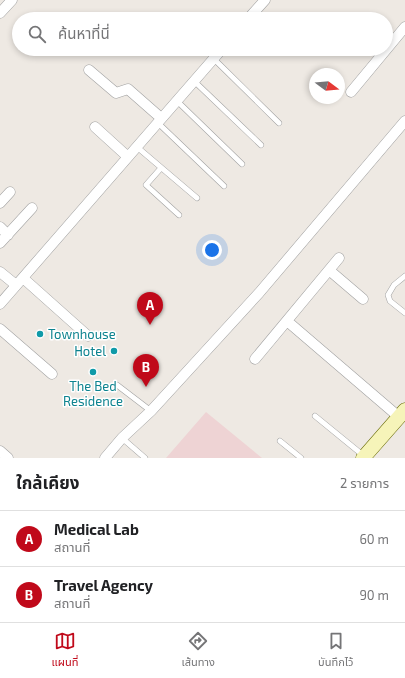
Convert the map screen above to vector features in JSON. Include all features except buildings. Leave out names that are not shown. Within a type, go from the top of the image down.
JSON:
[{"type":"street","points":[[0,13],[12,0]]},
{"type":"street","points":[[254,12],[265,0]]},
{"type":"street","points":[[393,41],[405,27]]},
{"type":"street","points":[[0,304],[216,56]]},
{"type":"street","points":[[351,92],[381,56]]},
{"type":"street","points":[[90,70],[116,93],[128,89],[160,121]]},
{"type":"street","points":[[105,458],[122,438],[151,411],[258,293],[405,121]]},
{"type":"street","points":[[96,127],[128,157]]},
{"type":"street","points":[[0,203],[10,192]]},
{"type":"street","points":[[0,243],[32,208]]},
{"type":"street","points":[[0,228],[8,235]]},
{"type":"street","points":[[255,359],[339,258]]},
{"type":"street","points":[[329,270],[363,299]]},
{"type":"street","points":[[0,272],[19,281],[88,336]]},
{"type":"street","points":[[287,321],[403,416],[364,457]]},
{"type":"street","points":[[0,329],[52,374]]},
{"type":"street","points":[[0,451],[8,458]]},
{"type":"lane","points":[[214,59],[278,123]]},
{"type":"lane","points":[[194,81],[261,145]]},
{"type":"lane","points":[[177,101],[242,164]]},
{"type":"lane","points":[[160,121],[224,186]]},
{"type":"lane","points":[[137,147],[197,198]]},
{"type":"lane","points":[[161,168],[146,185],[179,215]]},
{"type":"lane","points":[[405,276],[394,285],[388,295],[390,301],[405,313]]},
{"type":"lane","points":[[117,385],[151,411]]},
{"type":"lane","points":[[315,416],[364,457]]},
{"type":"lane","points":[[122,438],[145,458]]},
{"type":"lane","points":[[280,441],[301,458]]},
{"type":"shaded area","points":[[206,412],[262,458],[166,458]]},
{"type":"place","name":"Medical Lab","points":[[150,325]]},
{"type":"place","name":"Townhouse","points":[[40,334]]},
{"type":"place","name":"Hotel","points":[[114,351]]},
{"type":"place","name":"The Bed Residence","points":[[93,372]]},
{"type":"place","name":"Travel Agency","points":[[146,387]]}]
